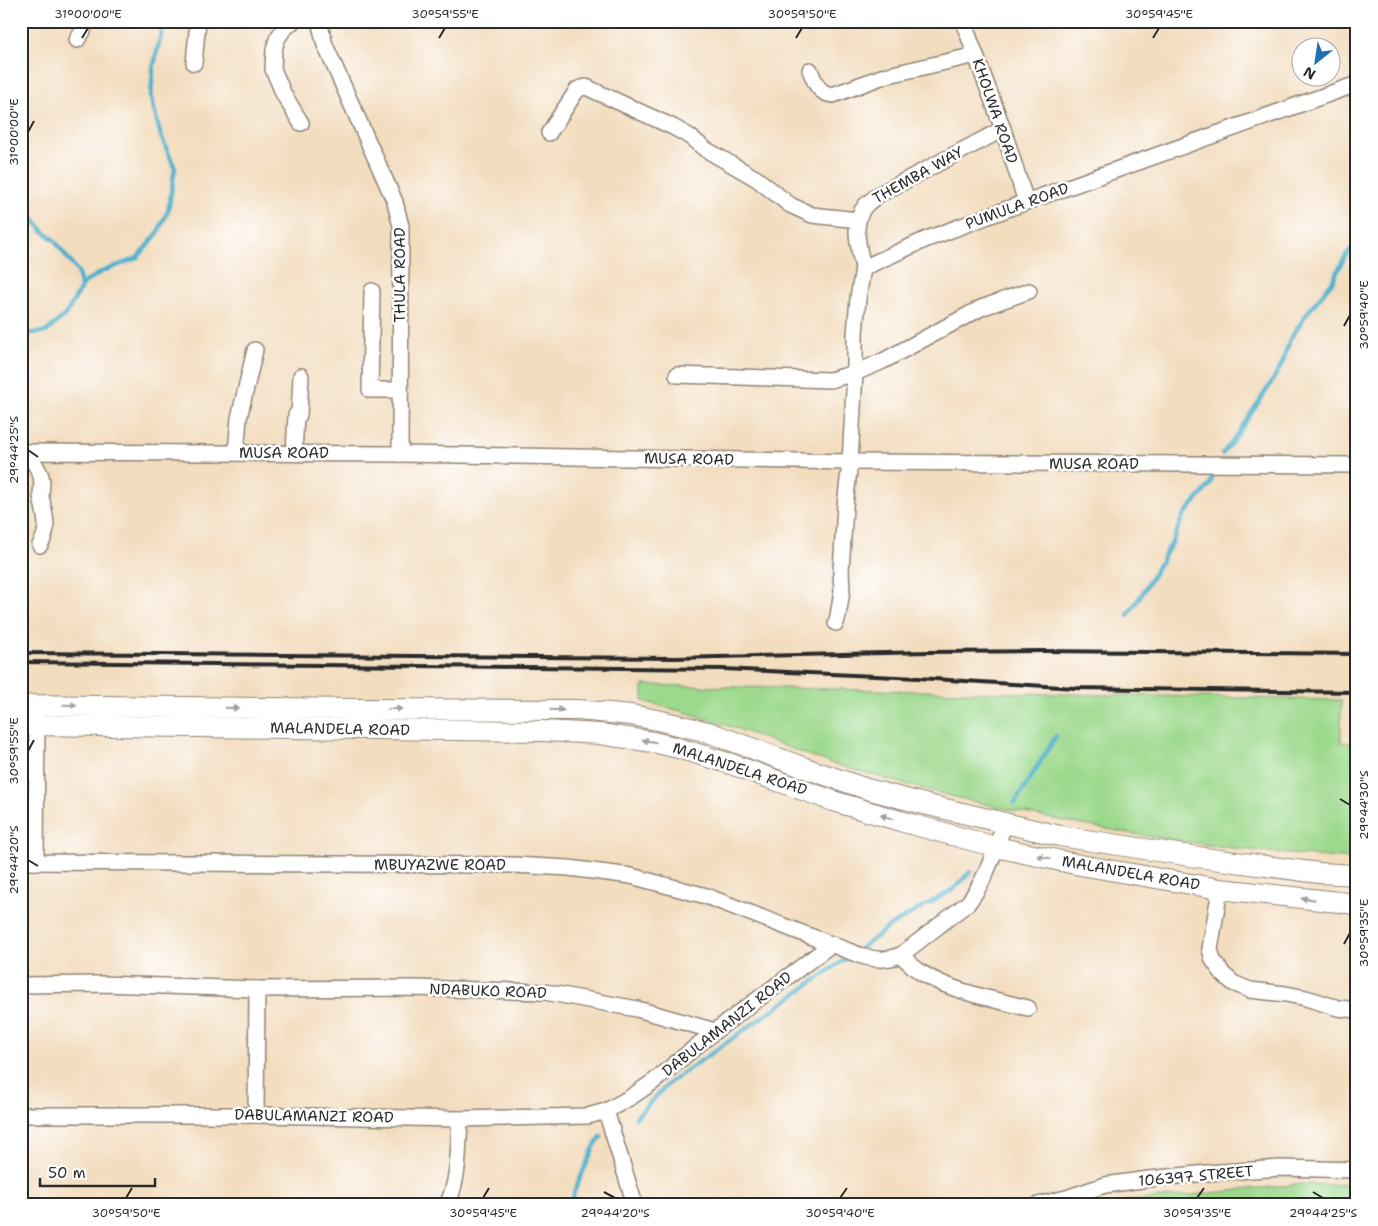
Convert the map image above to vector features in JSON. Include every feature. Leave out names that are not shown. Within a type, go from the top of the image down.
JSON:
[{"type":"main road","name":"MALANDELA ROAD","points":[[29,705],[578,710],[605,712],[657,720],[708,732],[867,789],[1060,836],[1197,857],[1319,873],[1357,875]]},
{"type":"main road","name":"MALANDELA ROAD","points":[[29,725],[544,731],[609,735],[652,742],[703,754],[833,800],[996,847],[1080,865],[1220,889],[1357,904]]},
{"type":"street","points":[[77,40],[83,31],[84,21]]},
{"type":"street","points":[[194,63],[198,21]]},
{"type":"street","points":[[293,21],[277,39],[272,69],[284,95],[301,123]]},
{"type":"street","name":"THULA ROAD","points":[[319,21],[325,45],[395,202],[401,226],[400,454]]},
{"type":"street","name":"KHOLWA ROAD","points":[[968,23],[976,56],[1003,129],[1026,202]]},
{"type":"street","points":[[810,70],[815,84],[821,90],[833,95],[884,76],[976,56]]},
{"type":"street","name":"PUMULA ROAD","points":[[862,268],[927,239],[1026,202],[1357,84]]},
{"type":"street","points":[[549,133],[577,90],[586,87],[678,130],[705,150],[757,179],[790,205],[812,215],[858,220],[856,228],[862,268],[855,334],[842,591],[836,622]]},
{"type":"street","name":"THEMBA WAY","points":[[858,220],[866,204],[878,195],[1003,129]]},
{"type":"street","points":[[372,291],[370,390],[400,390]]},
{"type":"street","points":[[677,375],[830,380],[884,361],[981,308],[1029,292]]},
{"type":"street","points":[[236,453],[239,418],[255,350]]},
{"type":"street","points":[[294,453],[296,415],[299,415],[301,376]]},
{"type":"street","points":[[25,452],[39,471],[42,482],[41,494],[47,522],[46,532],[40,545]]},
{"type":"street","name":"MUSA ROAD","points":[[25,452],[400,454],[850,462],[1357,464]]},
{"type":"street","name":"MBUYAZWE ROAD","points":[[29,705],[29,862],[503,865],[569,868],[631,876],[706,896],[832,944]]},
{"type":"street","points":[[832,944],[875,960],[900,956],[968,903],[988,872],[1004,823]]},
{"type":"street","points":[[1220,889],[1210,949],[1213,960],[1223,974],[1233,983],[1250,990],[1286,994],[1338,1008],[1357,1010]]},
{"type":"street","name":"DABULAMANZI ROAD","points":[[21,1115],[256,1115],[460,1118],[588,1116],[606,1111],[653,1082],[715,1032],[832,944]]},
{"type":"street","points":[[900,956],[922,973],[939,981],[971,994],[1028,1008]]},
{"type":"street","name":"NDABUKO ROAD","points":[[21,985],[101,984],[257,989],[414,988],[545,992],[637,1009],[715,1032]]},
{"type":"street","points":[[256,1115],[257,989]]},
{"type":"street","points":[[606,1111],[635,1205]]},
{"type":"street","points":[[448,1205],[455,1180],[460,1118]]},
{"type":"street","name":"106397 STREET","points":[[1038,1205],[1105,1185],[1178,1176],[1281,1168],[1357,1170]]},
{"type":"green space","points":[[643,685],[1341,700],[1341,742],[1357,743],[1357,859],[1227,847],[1162,838],[1098,828],[970,801],[844,767],[713,721],[643,701]]},
{"type":"green space","points":[[1302,1184],[1357,1185],[1357,1205],[1113,1205],[1129,1201]]},
{"type":"waterway","points":[[21,337],[30,333],[46,332],[66,314],[84,283],[101,272],[137,258],[157,234],[168,211],[175,168],[161,136],[151,97],[153,69],[164,21]]},
{"type":"waterway","points":[[21,199],[43,231],[54,240],[78,272],[81,287]]},
{"type":"waterway","points":[[1222,454],[1270,385],[1282,364],[1290,339],[1308,312],[1332,282],[1346,255],[1357,243]]},
{"type":"waterway","points":[[1128,615],[1173,541],[1183,516],[1210,485],[1213,476]]},
{"type":"waterway","points":[[1015,803],[1056,736]]},
{"type":"waterway","points":[[857,951],[890,926],[954,889],[970,872]]},
{"type":"waterway","points":[[636,1117],[669,1083],[851,955]]},
{"type":"waterway","points":[[572,1205],[574,1192],[595,1145],[601,1137]]},
{"type":"railway","points":[[21,653],[676,658],[1042,651],[1357,654]]},
{"type":"railway","points":[[21,662],[723,669],[918,678],[1075,688],[1357,692]]}]
